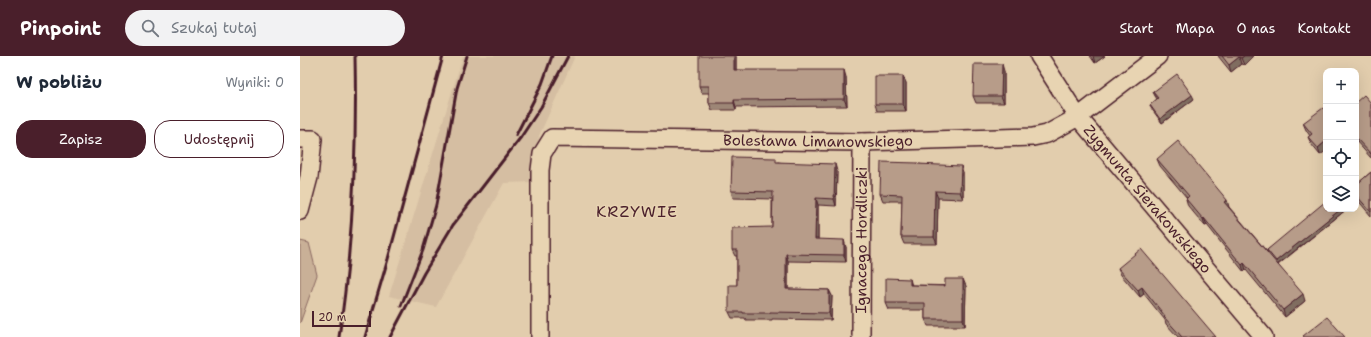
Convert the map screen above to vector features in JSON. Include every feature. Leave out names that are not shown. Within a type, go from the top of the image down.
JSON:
[{"type":"street","name":"Zygmunta Sierakowskiego","points":[[1039,56],[1078,117],[1264,337]]},
{"type":"street","name":"Bolesława Limanowskiego","points":[[540,337],[540,170],[542,154],[552,138],[862,142],[1033,137],[1047,134],[1078,117],[1158,56]]},
{"type":"street","points":[[300,140],[313,139],[309,177],[300,211]]},
{"type":"street","name":"Ignacego Hordliczki","points":[[861,337],[862,142]]},
{"type":"shaded area","points":[[463,56],[575,56],[539,136],[534,182],[504,183],[436,307],[389,296]]},
{"type":"shaded area","points":[[300,241],[309,243],[317,275],[300,323]]},
{"type":"building","points":[[699,56],[734,56],[734,70],[844,70],[844,99],[734,100],[734,103],[709,103],[709,86],[699,86]]},
{"type":"building","points":[[1222,56],[1244,56],[1241,58],[1239,57],[1229,65]]},
{"type":"building","points":[[974,64],[1002,64],[1001,96],[973,96]]},
{"type":"building","points":[[1177,74],[1192,95],[1160,119],[1150,105],[1158,98],[1153,92]]},
{"type":"building","points":[[875,76],[903,76],[903,104],[875,104]]},
{"type":"building","points":[[1364,95],[1371,103],[1371,154],[1359,141],[1359,99]]},
{"type":"building","points":[[1323,108],[1323,144],[1318,148],[1308,137],[1312,134],[1303,123]]},
{"type":"building","points":[[1178,141],[1227,200],[1224,202],[1303,294],[1283,310],[1244,263],[1242,265],[1204,218],[1203,219],[1186,199],[1189,196],[1157,159]]},
{"type":"building","points":[[732,157],[776,158],[776,162],[835,164],[834,199],[816,198],[815,239],[844,240],[844,255],[786,254],[786,289],[829,290],[829,313],[729,312],[729,285],[737,285],[737,250],[732,250],[732,228],[772,227],[773,192],[731,191]]},
{"type":"building","points":[[881,162],[961,166],[960,192],[935,191],[934,237],[901,237],[902,195],[880,194]]},
{"type":"building","points":[[1371,172],[1371,212],[1359,198],[1359,182]]},
{"type":"building","points":[[1323,203],[1323,212],[1337,212],[1276,261],[1267,250]]},
{"type":"building","points":[[1141,249],[1216,337],[1182,337],[1164,317],[1165,316],[1142,287],[1138,290],[1118,268]]},
{"type":"building","points":[[886,278],[910,279],[910,285],[945,286],[945,279],[963,279],[963,319],[925,319],[925,303],[886,303]]},
{"type":"building","points":[[1327,317],[1345,337],[1303,336]]},
{"type":"railway","points":[[339,337],[348,267],[355,162],[355,56]]},
{"type":"railway","points":[[365,337],[388,259],[443,56]]},
{"type":"railway","points":[[401,306],[423,250],[436,205],[457,88],[467,56]]},
{"type":"railway","points":[[516,135],[542,84],[552,56]]},
{"type":"railway","points":[[390,337],[424,273],[453,225],[521,137],[541,107],[568,56]]},
{"type":"district","name":"KRZYWIE","points":[[637,211]]}]
